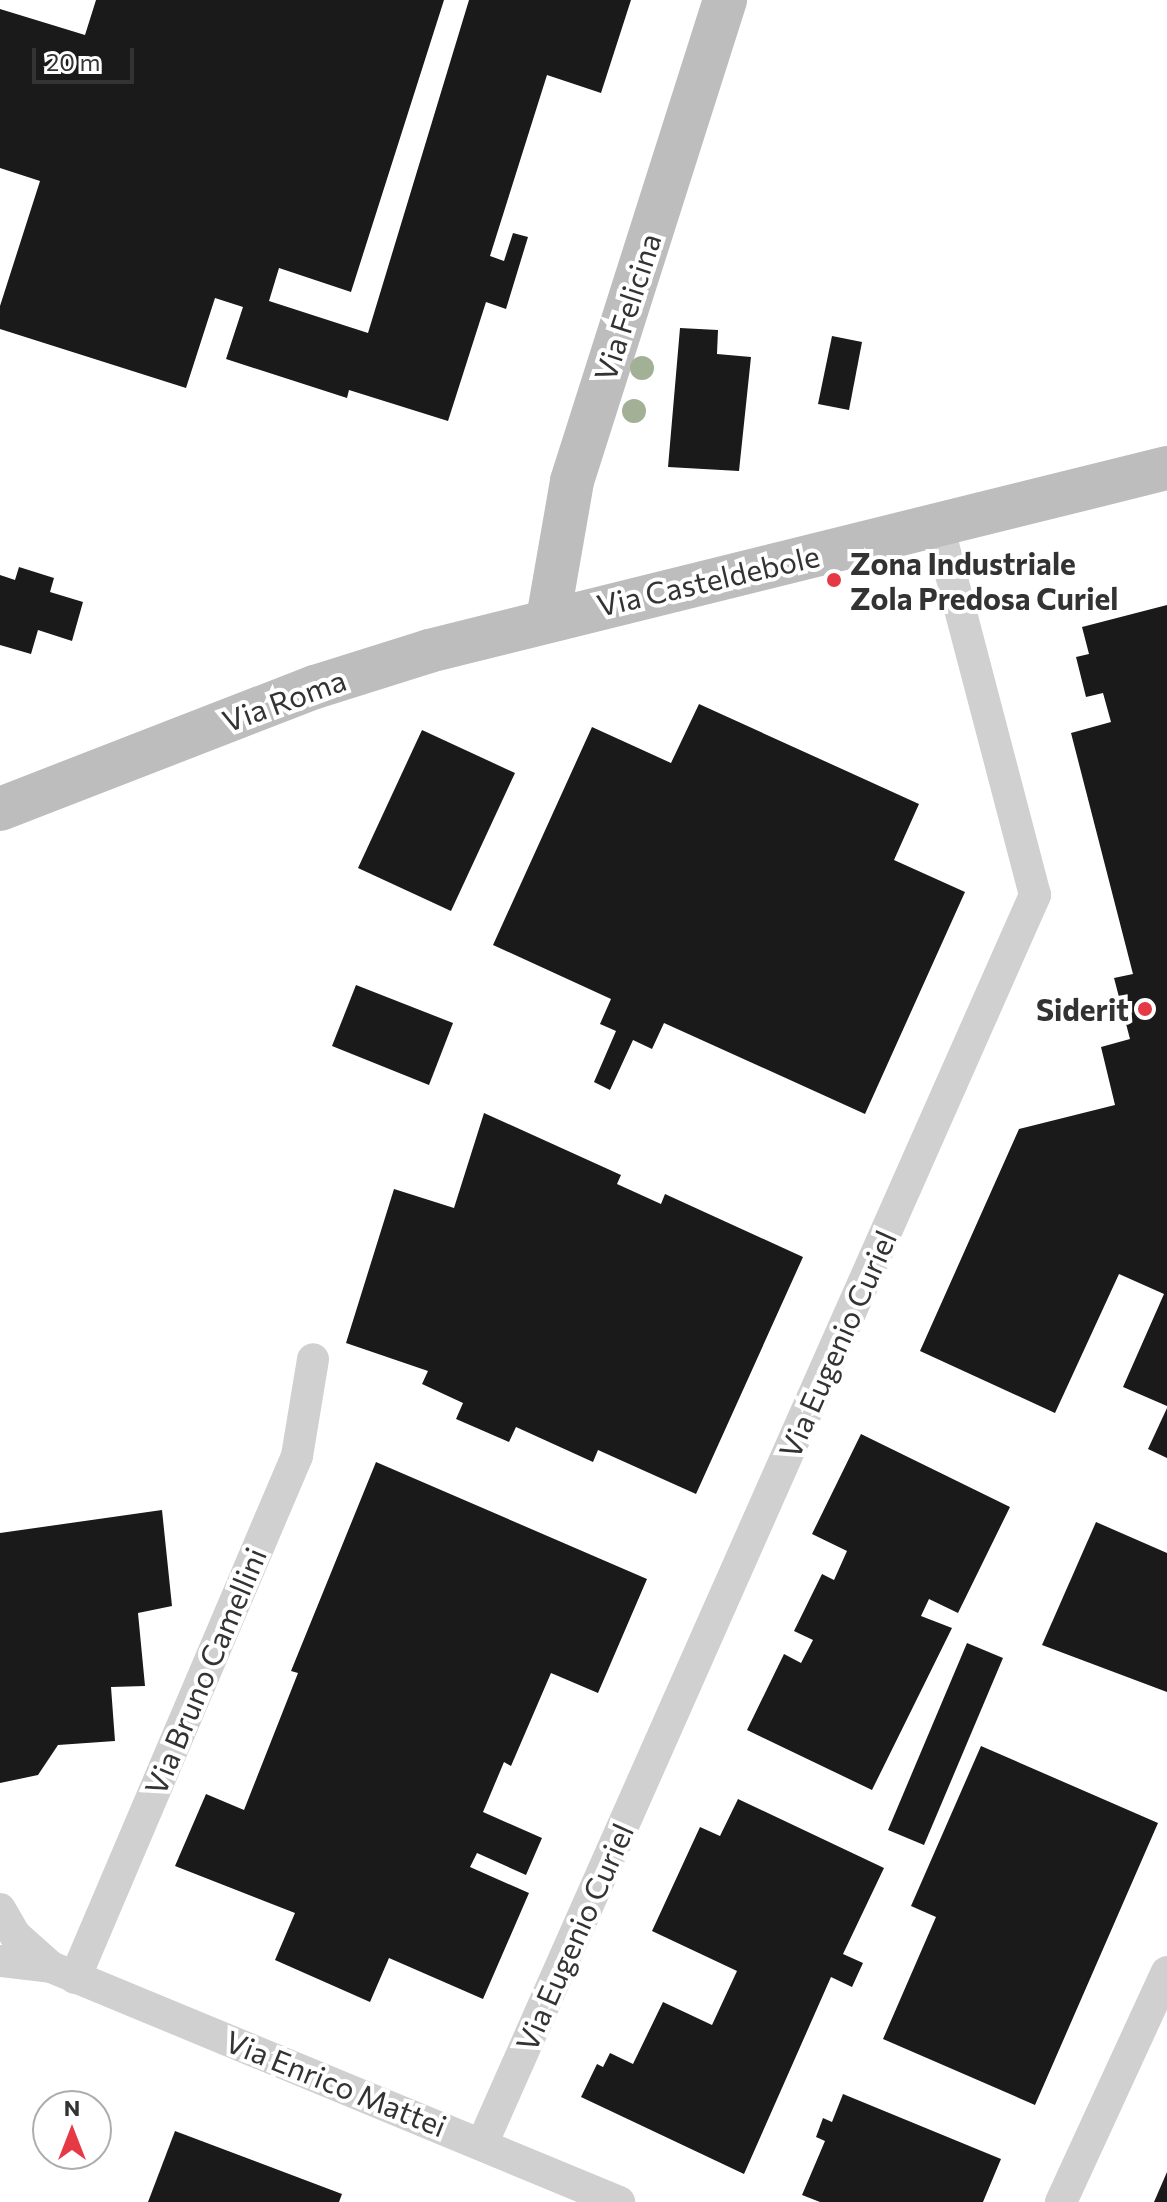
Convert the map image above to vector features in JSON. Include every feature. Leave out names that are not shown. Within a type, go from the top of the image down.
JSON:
[{"type":"street","name":"Via Felicina","points":[[562,615],[572,481],[725,0]]},
{"type":"street","name":"Via Casteldebole","points":[[562,615],[1167,468]]},
{"type":"street","name":"Via Eugenio Curiel","points":[[483,2142],[1035,895],[938,525]]},
{"type":"street","name":"Via Roma","points":[[0,809],[315,687],[562,615]]},
{"type":"street","name":"Via Bruno Camellini","points":[[63,1972],[297,1456],[313,1359]]},
{"type":"street","name":"Via Enrico Mattei","points":[[0,1909],[15,1935],[63,1972]]},
{"type":"street","name":"Via Enrico Mattei","points":[[0,1961],[63,1972],[483,2142],[619,2202]]},
{"type":"street","points":[[1061,2202],[1167,1972]]},
{"type":"building","points":[[96,0],[444,0],[351,292],[279,268],[269,301],[368,333],[469,0],[631,0],[601,93],[547,75],[490,256],[504,261],[513,233],[528,237],[506,309],[486,302],[448,421],[349,390],[347,398],[226,359],[243,307],[215,298],[186,388],[0,329],[0,306],[40,181],[0,168],[0,9],[85,35]]},
{"type":"building","points":[[680,328],[718,330],[717,354],[751,357],[739,471],[668,467]]},
{"type":"building","points":[[832,336],[862,342],[849,410],[818,404]]},
{"type":"building","points":[[19,567],[54,578],[50,592],[83,602],[72,641],[38,630],[31,654],[0,645],[0,575],[15,580]]},
{"type":"building","name":"Siderit","points":[[1167,605],[1167,1406],[1123,1387],[1164,1294],[1119,1274],[1055,1413],[920,1351],[1019,1129],[1115,1105],[1101,1047],[1130,1039],[1114,978],[1133,974],[1071,733],[1111,722],[1103,693],[1086,697],[1076,657],[1089,654],[1082,627]]},
{"type":"building","points":[[699,704],[919,804],[894,860],[965,892],[865,1114],[664,1023],[652,1049],[633,1040],[610,1090],[594,1082],[616,1031],[600,1024],[611,999],[493,945],[592,727],[671,763]]},
{"type":"building","points":[[422,730],[515,773],[451,911],[358,868]]},
{"type":"building","points":[[356,985],[453,1023],[429,1085],[332,1046]]},
{"type":"building","points":[[484,1113],[621,1175],[617,1184],[661,1204],[665,1194],[803,1257],[696,1494],[598,1450],[593,1462],[516,1427],[509,1442],[456,1419],[463,1403],[422,1384],[428,1371],[346,1343],[394,1189],[454,1208]]},
{"type":"building","points":[[1167,1408],[1167,1458],[1148,1449]]},
{"type":"building","points":[[861,1434],[1010,1507],[958,1613],[929,1599],[921,1616],[952,1628],[872,1790],[747,1730],[784,1654],[801,1663],[813,1640],[794,1631],[822,1574],[834,1580],[847,1551],[812,1534]]},
{"type":"building","points":[[376,1462],[647,1579],[598,1693],[551,1673],[511,1766],[504,1762],[483,1812],[542,1838],[526,1875],[477,1853],[470,1867],[529,1893],[483,1999],[389,1958],[370,2002],[275,1960],[295,1913],[175,1866],[206,1794],[244,1810],[298,1673],[291,1671]]},
{"type":"building","points":[[162,1510],[172,1606],[138,1613],[145,1686],[111,1687],[115,1741],[58,1745],[38,1775],[0,1783],[0,1533]]},
{"type":"building","points":[[1096,1522],[1167,1553],[1167,1692],[1042,1645]]},
{"type":"building","points":[[967,1643],[1003,1658],[924,1845],[888,1830]]},
{"type":"building","points":[[981,1746],[1158,1823],[1035,2105],[883,2039],[936,1917],[911,1906]]},
{"type":"building","points":[[738,1799],[884,1868],[843,1954],[863,1963],[852,1987],[831,1977],[744,2174],[581,2097],[597,2064],[603,2067],[610,2053],[633,2064],[663,2002],[712,2025],[737,1971],[652,1931],[700,1827],[720,1836]]},
{"type":"building","points":[[843,2094],[1001,2159],[983,2202],[820,2202],[802,2195],[825,2141],[816,2137],[823,2118],[832,2122]]},
{"type":"building","points":[[175,2131],[342,2194],[339,2202],[148,2202]]},
{"type":"building","points":[[1167,2172],[1167,2202],[1154,2202]]},
{"type":"place","name":"Zona Industriale Zola Predosa Curiel","points":[[834,580]]},
{"type":"place","name":"Siderit","points":[[1145,1009]]}]
